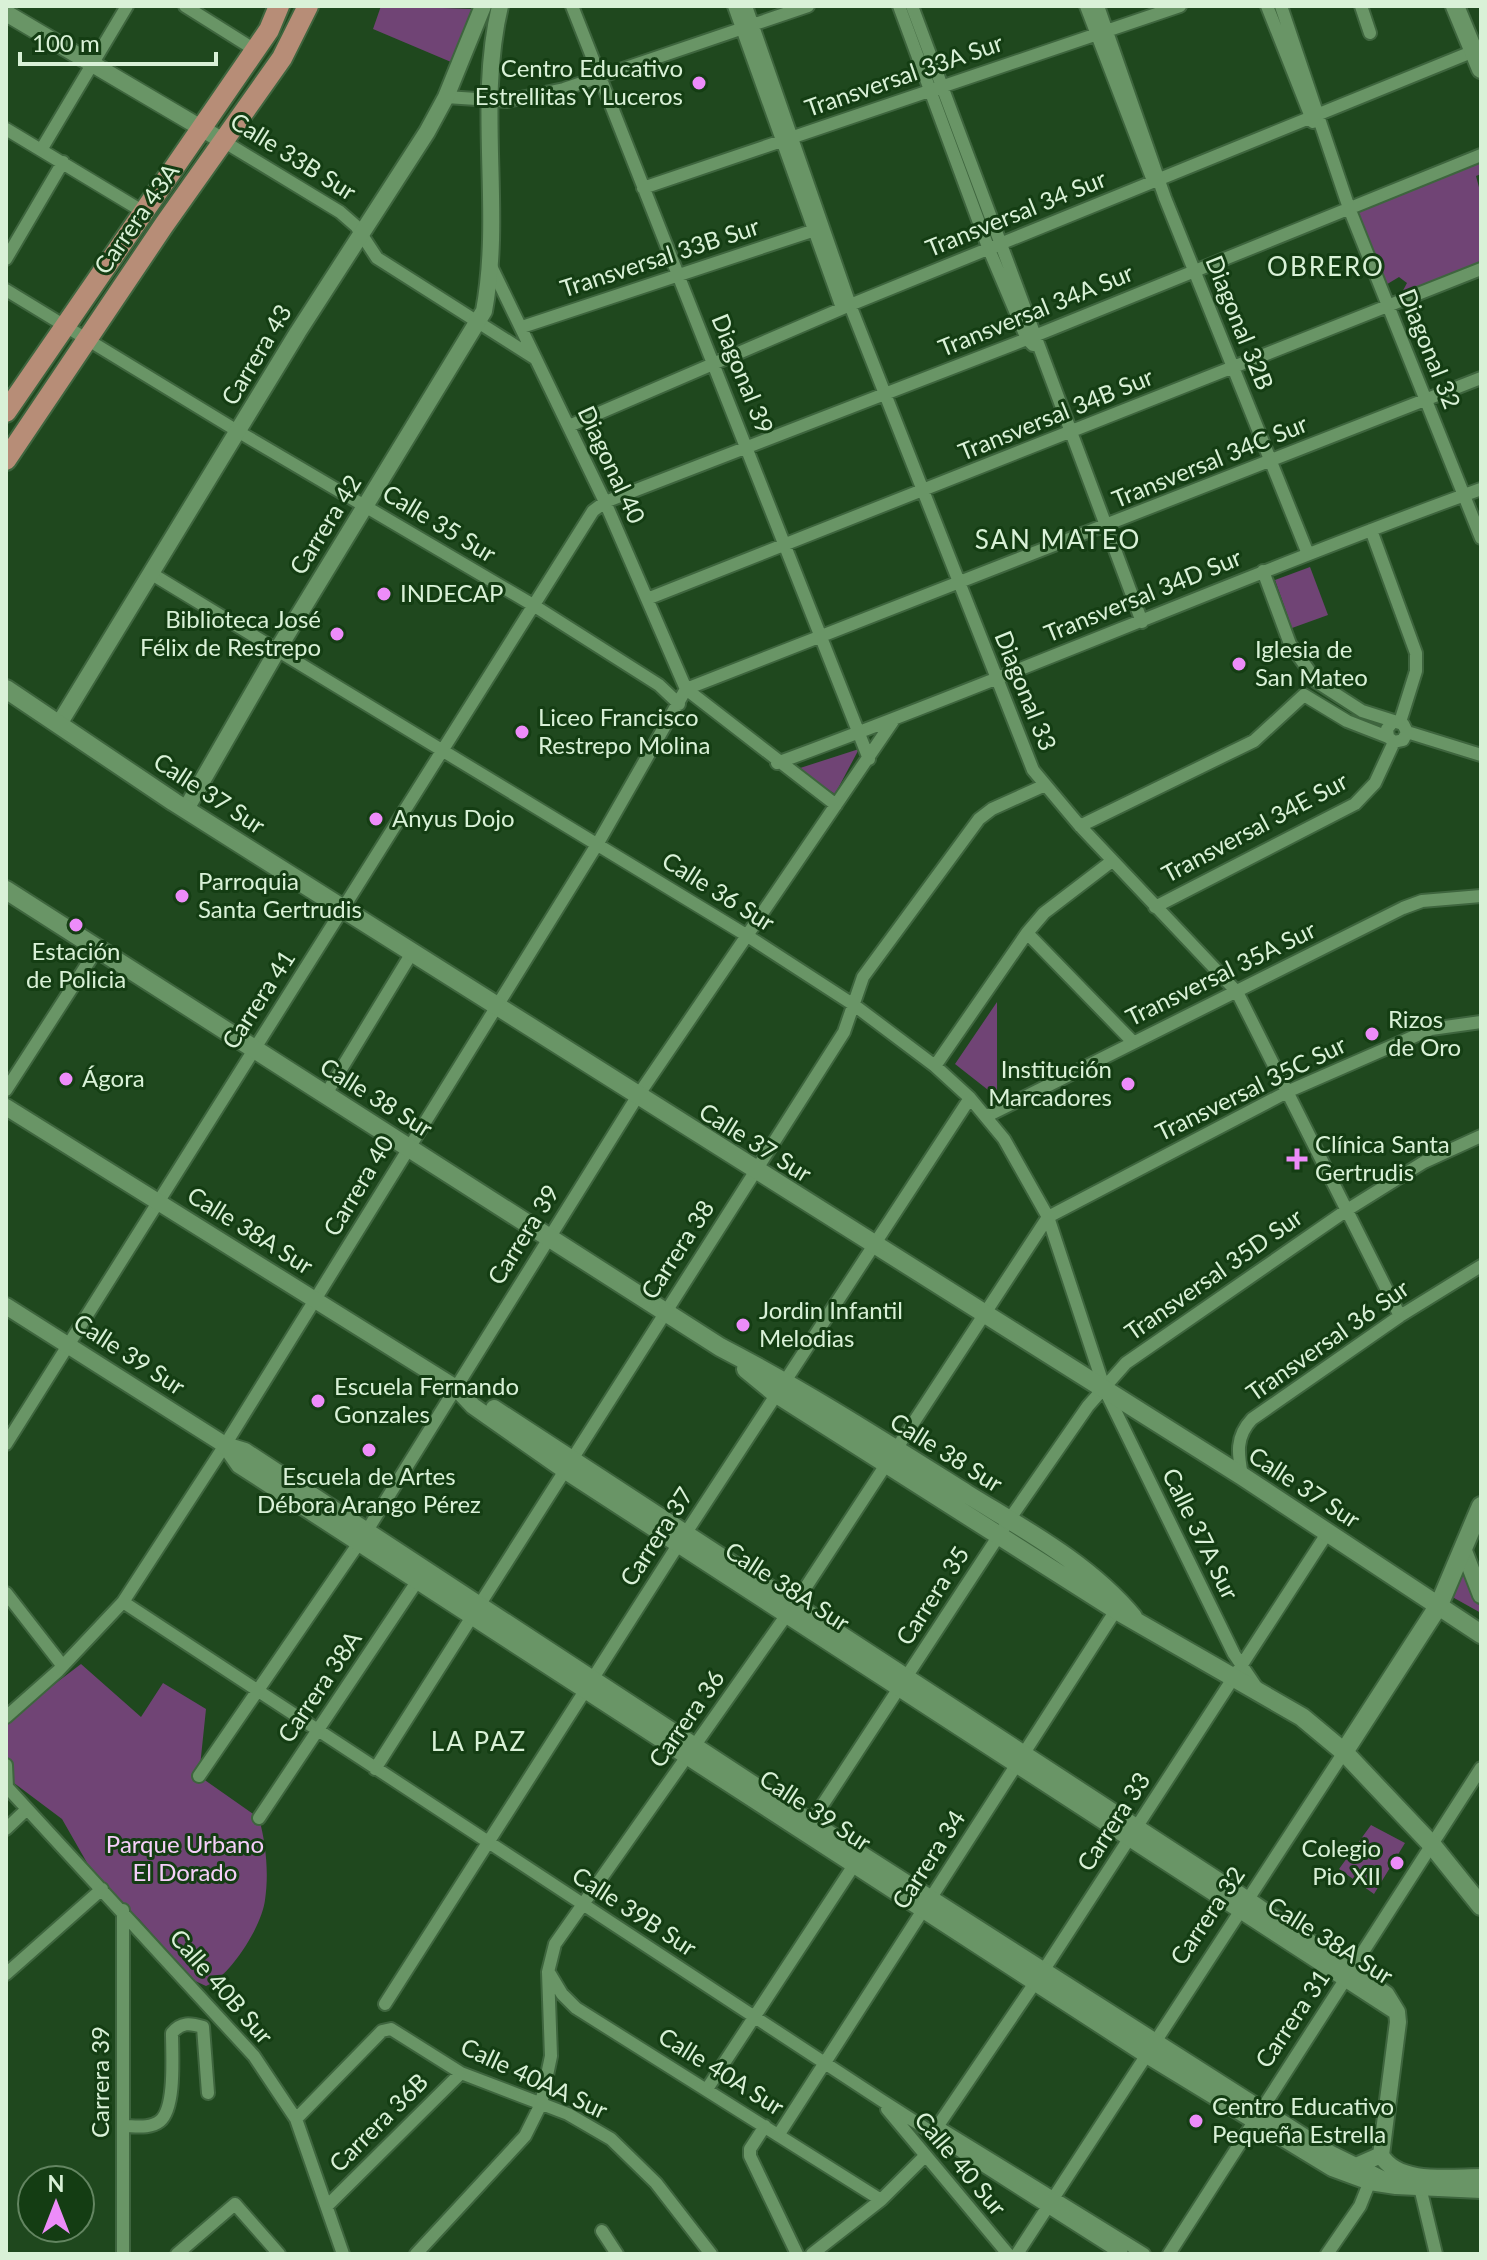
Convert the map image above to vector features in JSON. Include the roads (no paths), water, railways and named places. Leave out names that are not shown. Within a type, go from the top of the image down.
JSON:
[{"type":"main road","name":"Carrera 43A","points":[[6,412],[255,50],[279,6]]},
{"type":"main road","name":"Carrera 43A","points":[[6,460],[85,339],[282,58],[308,6]]},
{"type":"main road","points":[[1455,6],[1479,56]]},
{"type":"main road","name":"Calle 37 Sur","points":[[6,689],[186,809],[413,951],[637,1097],[1242,1476],[1481,1634]]},
{"type":"main road","name":"Calle 38 Sur","points":[[6,890],[549,1235],[780,1387],[1004,1528],[1093,1576],[1124,1614],[1236,1671],[1261,1694],[1302,1717],[1344,1752],[1432,1845],[1481,1906]]},
{"type":"main road","name":"Carrera 32","points":[[1344,1752],[1439,1605],[1481,1506]]},
{"type":"street","points":[[41,150],[127,6]]},
{"type":"street","points":[[185,6],[255,50]]},
{"type":"street","name":"Carrera 43","points":[[59,724],[446,97],[483,6]]},
{"type":"street","points":[[489,262],[491,54],[500,6]]},
{"type":"street","name":"Diagonal 39","points":[[572,6],[869,759]]},
{"type":"street","name":"Diagonal 33","points":[[734,6],[747,27],[846,306]]},
{"type":"street","name":"Diagonal 33","points":[[746,6],[747,27]]},
{"type":"street","points":[[446,97],[489,101],[550,92],[600,78],[808,6]]},
{"type":"street","points":[[899,6],[936,88]]},
{"type":"street","points":[[912,6],[936,88],[994,245],[1038,350],[1142,622]]},
{"type":"street","name":"Diagonal 32B","points":[[1086,6],[1102,32],[1157,181],[1308,554]]},
{"type":"street","name":"Diagonal 32B","points":[[1098,6],[1102,32]]},
{"type":"street","name":"Transversal 33A Sur","points":[[643,188],[1180,6]]},
{"type":"street","name":"Diagonal 32","points":[[1267,6],[1315,116]]},
{"type":"street","name":"Diagonal 32","points":[[1281,6],[1320,131],[1481,538]]},
{"type":"street","points":[[1361,6],[1370,33]]},
{"type":"street","name":"Calle 33B Sur","points":[[6,13],[340,212],[377,258],[539,360]]},
{"type":"street","name":"Transversal 34 Sur","points":[[569,426],[994,245],[1315,116],[1479,56]]},
{"type":"street","points":[[6,129],[142,211]]},
{"type":"street","name":"Diagonal 33","points":[[786,139],[812,231],[887,394],[1025,753],[1043,786],[1237,992],[1400,1316]]},
{"type":"street","name":"Transversal 34A Sur","points":[[605,502],[1032,337],[1481,155]]},
{"type":"street","points":[[6,259],[63,162]]},
{"type":"street","name":"Transversal 33B Sur","points":[[522,327],[812,231]]},
{"type":"street","name":"Carrera 42","points":[[186,809],[278,649],[479,323],[486,299],[489,262]]},
{"type":"street","name":"Diagonal 40","points":[[489,262],[605,502],[686,689]]},
{"type":"street","name":"Transversal 34B Sur","points":[[647,599],[1481,269]]},
{"type":"street","name":"Calle 35 Sur","points":[[6,290],[238,432],[533,605],[642,675],[679,704]]},
{"type":"street","name":"Transversal 34C Sur","points":[[686,689],[1481,378]]},
{"type":"street","name":"Transversal 34D Sur","points":[[777,763],[893,721],[1263,571],[1481,489]]},
{"type":"street","name":"Carrera 41","points":[[6,1444],[344,909],[580,527],[605,502]]},
{"type":"street","points":[[1080,826],[1254,741],[1304,695],[1347,721],[1391,739],[1403,740],[1400,726],[1416,671],[1416,653],[1371,530]]},
{"type":"street","points":[[1263,571],[1290,644],[1302,665],[1336,697],[1400,726],[1481,755]]},
{"type":"street","name":"Calle 36 Sur","points":[[152,574],[746,935],[854,1005],[935,1066],[987,1116],[1048,1217],[1105,1390]]},
{"type":"street","points":[[642,675],[660,676],[677,670]]},
{"type":"street","points":[[686,689],[777,763],[836,805]]},
{"type":"street","name":"Carrera 40","points":[[6,1717],[123,1602],[225,1445],[598,843],[686,689]]},
{"type":"street","name":"Carrera 39","points":[[199,1776],[462,1393],[549,1235],[637,1097],[893,721]]},
{"type":"street","name":"Transversal 34E Sur","points":[[1155,907],[1355,804],[1375,783],[1391,739]]},
{"type":"street","name":"Carrera 38","points":[[375,1769],[844,1032],[863,977],[960,840],[992,809],[1043,786]]},
{"type":"street","points":[[935,1066],[1044,913],[1112,861]]},
{"type":"street","name":"Transversal 35A Sur","points":[[987,1116],[1403,908],[1422,901],[1481,896]]},
{"type":"street","points":[[1027,933],[1133,1042]]},
{"type":"street","points":[[6,1090],[97,949]]},
{"type":"street","points":[[326,1094],[413,951]]},
{"type":"street","name":"Transversal 35C Sur","points":[[1048,1217],[1289,1091],[1431,1029],[1481,1022]]},
{"type":"street","name":"Carrera 37","points":[[385,2004],[681,1540],[970,1098]]},
{"type":"street","name":"Calle 38A Sur","points":[[6,1107],[462,1393],[473,1406],[568,1464],[1349,1976],[1386,1994],[1397,2012],[1381,2155]]},
{"type":"street","name":"Transversal 35D Sur","points":[[1105,1390],[1126,1363],[1347,1210],[1424,1162],[1481,1136]]},
{"type":"street","name":"Carrera 36","points":[[416,2254],[525,2136],[541,2104],[553,2034],[548,1972],[555,1944],[790,1610],[1048,1217]]},
{"type":"street","name":"Transversal 36 Sur","points":[[1242,1476],[1238,1444],[1240,1434],[1252,1419],[1400,1316],[1481,1266]]},
{"type":"street","name":"Calle 39 Sur","points":[[6,1306],[225,1445],[239,1465],[363,1536],[1040,1975],[1155,2039],[1332,2168],[1396,2186],[1481,2177]]},
{"type":"street","name":"Carrera 35","points":[[808,1827],[1004,1528],[1088,1406],[1105,1390]]},
{"type":"street","name":"Calle 37A Sur","points":[[1105,1390],[1236,1671]]},
{"type":"street","name":"Carrera 33","points":[[935,2130],[1133,1834],[1328,1532]]},
{"type":"street","name":"Calle 39 Sur","points":[[363,1536],[418,1580],[476,1609]]},
{"type":"street","points":[[1464,1551],[1481,1595]]},
{"type":"street","name":"Carrera 38A","points":[[259,1818],[418,1580]]},
{"type":"street","points":[[6,1593],[62,1665]]},
{"type":"street","name":"Calle 39B Sur","points":[[123,1602],[881,2100],[1050,2202],[1144,2254]]},
{"type":"street","name":"Carrera 34","points":[[779,2134],[1021,1761],[1124,1614]]},
{"type":"street","name":"Carrera 32","points":[[1017,2254],[1344,1752]]},
{"type":"street","points":[[6,1765],[7,1786]]},
{"type":"street","name":"Carrera 31","points":[[1169,2254],[1481,1768]]},
{"type":"street","name":"Calle 40B Sur","points":[[7,1786],[254,2056],[296,2119],[343,2254]]},
{"type":"street","points":[[6,1829],[27,1809]]},
{"type":"street","points":[[707,2089],[858,1859]]},
{"type":"street","points":[[6,1974],[102,1889]]},
{"type":"street","name":"Carrera 39","points":[[123,1910],[123,2254]]},
{"type":"street","name":"Calle 40A Sur","points":[[548,1972],[562,1994],[576,2008],[881,2200]]},
{"type":"street","name":"Calle 39 Sur","points":[[1040,1975],[1145,2054],[1356,2166],[1372,2178]]},
{"type":"street","points":[[123,2126],[152,2126],[163,2119],[170,2104],[172,2033],[177,2027],[190,2022],[203,2027],[208,2093]]},
{"type":"street","name":"Calle 40AA Sur","points":[[296,2119],[382,2031],[391,2029],[461,2073],[568,2114],[611,2139],[656,2183],[706,2252]]},
{"type":"street","name":"Carrera 36B","points":[[328,2205],[461,2073]]},
{"type":"street","name":"Calle 40 Sur","points":[[881,2100],[924,2157],[1008,2254]]},
{"type":"street","points":[[765,2126],[750,2149],[750,2156],[797,2254]]},
{"type":"street","points":[[1356,2166],[1381,2155]]},
{"type":"street","name":"Calle 39 Sur","points":[[1381,2155],[1391,2168],[1419,2182],[1481,2190]]},
{"type":"street","points":[[812,2254],[881,2200],[924,2157]]},
{"type":"street","points":[[1327,2254],[1360,2206],[1372,2178]]},
{"type":"street","points":[[1419,2182],[1436,2254]]},
{"type":"street","name":"Calle 39B Sur","points":[[1050,2202],[1122,2254]]},
{"type":"street","points":[[177,2254],[235,2204],[279,2254]]},
{"type":"street","points":[[602,2231],[617,2254]]},
{"type":"place","name":"Centro Educativo Estrellitas Y Luceros","points":[[699,83]]},
{"type":"place","name":"INDECAP","points":[[384,594]]},
{"type":"place","name":"Biblioteca José Félix de Restrepo","points":[[337,634]]},
{"type":"place","name":"Iglesia de San Mateo","points":[[1239,664]]},
{"type":"place","name":"Liceo Francisco Restrepo Molina","points":[[522,732]]},
{"type":"place","name":"Anyus Dojo","points":[[376,819]]},
{"type":"place","name":"Parroquia Santa Gertrudis","points":[[182,896]]},
{"type":"place","name":"Estación de Policia","points":[[76,925]]},
{"type":"place","name":"Rizos de Oro","points":[[1372,1034]]},
{"type":"place","name":"Ágora","points":[[66,1079]]},
{"type":"place","name":"Institución Marcadores","points":[[1128,1084]]},
{"type":"place","name":"Clínica Santa Gertrudis","points":[[1297,1159]]},
{"type":"place","name":"Jordin Infantil Melodias","points":[[743,1325]]},
{"type":"place","name":"Escuela Fernando Gonzales","points":[[318,1401]]},
{"type":"place","name":"Escuela de Artes Débora Arango Pérez","points":[[369,1450]]},
{"type":"place","name":"Colegio Pio XII","points":[[1397,1863]]},
{"type":"place","name":"Centro Educativo Pequeña Estrella","points":[[1196,2121]]},
{"type":"district","name":"OBRERO","points":[[1326,267]]},
{"type":"district","name":"SAN MATEO","points":[[1058,540]]},
{"type":"district","name":"LA PAZ","points":[[479,1742]]},
{"type":"park label","name":"Parque Urbano El Dorado","points":[[185,1859]]}]
